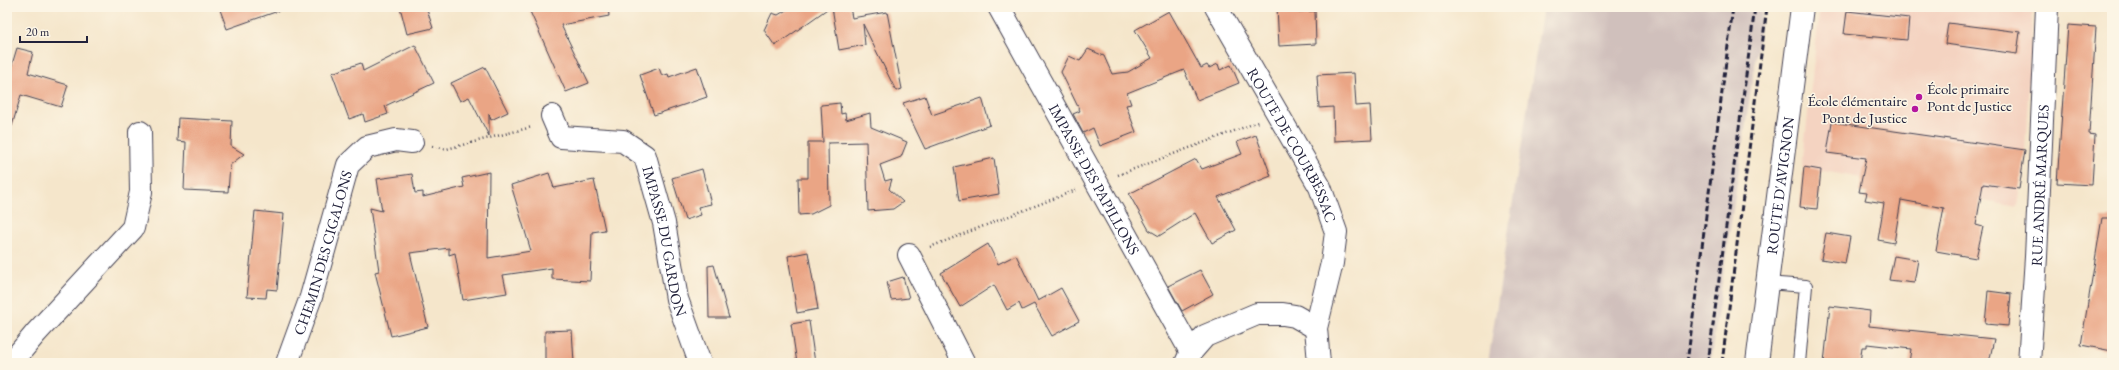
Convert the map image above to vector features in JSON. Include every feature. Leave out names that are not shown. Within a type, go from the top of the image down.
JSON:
[{"type":"street","name":"IMPASSE DES PAPILLONS","points":[[999,7],[1188,358]]},
{"type":"street","name":"ROUTE DE COURBESSAC","points":[[1216,7],[1320,187],[1336,232],[1332,263],[1316,328],[1320,363]]},
{"type":"street","name":"ROUTE D'AVIGNON","points":[[1757,363],[1802,7]]},
{"type":"street","name":"RUE ANDRÉ MARQUES","points":[[2030,363],[2037,249],[2047,7]]},
{"type":"street","name":"IMPASSE DU GARDON","points":[[552,116],[561,137],[623,141],[645,156],[664,223],[677,299],[700,363]]},
{"type":"street","points":[[11,363],[36,332],[133,228],[141,192],[140,132]]},
{"type":"street","name":"CHEMIN DES CIGALONS","points":[[287,363],[311,297],[348,165],[367,147],[396,140],[412,142]]},
{"type":"street","points":[[909,255],[964,363]]},
{"type":"street","points":[[1188,358],[1205,336],[1257,314],[1283,314],[1295,316],[1316,328]]},
{"type":"lane","points":[[1766,283],[1806,286],[1799,363]]},
{"type":"path","points":[[412,142],[447,149],[537,125],[552,116]]},
{"type":"shaded area","points":[[1543,7],[1763,7],[1710,363],[1488,363]]},
{"type":"shaded area","name":"École primaire Pont de Justice","points":[[1820,7],[2033,7],[2025,150],[2017,207],[1802,167]]},
{"type":"building","points":[[219,7],[281,7],[281,10],[227,29]]},
{"type":"building","points":[[400,7],[426,7],[433,28],[407,34]]},
{"type":"building","points":[[528,7],[608,7],[609,16],[561,25],[589,83],[566,92]]},
{"type":"building","points":[[794,7],[830,7],[775,46],[764,30],[772,13],[778,15]]},
{"type":"building","points":[[832,7],[850,7],[852,18],[887,12],[902,89],[896,91],[863,24],[865,45],[839,50]]},
{"type":"building","points":[[1277,7],[1296,7],[1296,12],[1315,11],[1316,44],[1279,46]]},
{"type":"building","points":[[1169,11],[1201,68],[1207,65],[1209,68],[1218,64],[1220,70],[1231,65],[1239,83],[1197,100],[1184,70],[1127,93],[1131,104],[1126,105],[1136,132],[1100,146],[1093,128],[1083,133],[1073,114],[1080,111],[1061,72],[1069,56],[1080,61],[1088,49],[1104,56],[1112,74],[1128,72],[1152,58],[1135,30]]},
{"type":"building","points":[[1847,11],[1909,18],[1907,40],[1844,34]]},
{"type":"building","points":[[1948,23],[2020,32],[2017,54],[1945,44]]},
{"type":"building","points":[[2068,25],[2096,27],[2089,134],[2095,135],[2092,185],[2057,183]]},
{"type":"building","points":[[415,45],[434,83],[385,106],[388,114],[365,122],[363,114],[349,119],[332,73],[361,63],[363,71]]},
{"type":"building","points":[[17,48],[33,52],[28,73],[68,85],[61,107],[21,95],[12,126],[7,125],[7,81]]},
{"type":"building","points":[[485,67],[508,112],[491,120],[489,114],[489,136],[469,97],[460,101],[451,83]]},
{"type":"building","points":[[697,67],[707,97],[654,115],[640,75],[659,68],[662,76],[668,74],[669,77]]},
{"type":"building","points":[[1354,73],[1356,106],[1370,105],[1372,139],[1334,141],[1333,107],[1319,108],[1317,75]]},
{"type":"building","points":[[925,96],[932,115],[982,98],[990,125],[925,149],[903,103]]},
{"type":"building","points":[[840,103],[841,114],[845,113],[846,120],[870,113],[871,127],[907,142],[901,157],[880,165],[885,181],[892,179],[889,189],[903,202],[893,209],[868,211],[866,142],[828,143],[829,205],[811,214],[799,215],[798,178],[808,178],[808,142],[823,142],[821,105]]},
{"type":"building","points":[[178,118],[232,121],[231,146],[244,154],[230,165],[228,192],[184,190],[186,142],[177,141]]},
{"type":"building","points":[[1832,122],[2025,150],[2019,189],[1983,184],[1976,225],[1983,227],[1976,258],[1936,251],[1944,208],[1901,200],[1894,243],[1878,240],[1884,203],[1865,200],[1867,193],[1859,192],[1866,158],[1827,153]]},
{"type":"building","points":[[1256,135],[1271,176],[1218,197],[1236,230],[1212,243],[1195,213],[1159,236],[1149,230],[1129,194],[1196,159],[1202,169],[1242,154],[1237,142]]},
{"type":"building","points":[[994,158],[999,194],[959,201],[954,167]]},
{"type":"building","points":[[1804,167],[1821,170],[1817,209],[1800,207]]},
{"type":"building","points":[[702,169],[711,204],[698,207],[701,215],[685,220],[672,178]]},
{"type":"building","points":[[489,172],[488,258],[531,251],[511,185],[549,173],[554,188],[594,180],[605,230],[592,232],[590,281],[552,279],[552,268],[503,275],[507,293],[463,300],[455,253],[449,255],[449,248],[410,253],[428,327],[391,336],[375,272],[379,271],[370,208],[382,211],[377,179],[412,174],[415,193],[423,192],[423,197],[464,187],[462,178]]},
{"type":"building","points":[[255,211],[284,214],[277,290],[267,289],[266,298],[247,297]]},
{"type":"building","points":[[2102,218],[2112,218],[2112,351],[2081,345]]},
{"type":"building","points":[[1826,233],[1850,237],[1845,263],[1821,259]]},
{"type":"building","points":[[988,244],[998,264],[1016,255],[1038,301],[1061,288],[1079,321],[1052,336],[1034,304],[1022,310],[1019,303],[1007,310],[994,285],[960,307],[941,273]]},
{"type":"building","points":[[808,252],[818,309],[797,313],[788,256]]},
{"type":"building","points":[[1894,256],[1918,260],[1914,283],[1889,280]]},
{"type":"building","points":[[714,265],[729,318],[709,318],[708,266]]},
{"type":"building","points":[[1200,270],[1213,294],[1182,311],[1168,286]]},
{"type":"building","points":[[903,277],[909,298],[891,300],[887,282]]},
{"type":"building","points":[[1988,291],[2011,294],[2008,326],[1985,324]]},
{"type":"building","points":[[1830,306],[1870,311],[1869,326],[1994,339],[1989,363],[1909,363],[1911,349],[1867,344],[1867,347],[1862,347],[1860,363],[1824,363]]},
{"type":"building","points":[[809,321],[815,363],[797,363],[791,324]]},
{"type":"building","points":[[572,330],[574,363],[545,363],[545,331]]},
{"type":"railway","points":[[1687,363],[1733,7]]},
{"type":"railway","points":[[1708,363],[1755,7]]},
{"type":"railway","points":[[1722,363],[1767,7]]},
{"type":"place","name":"École primaire Pont de Justice","points":[[1919,97]]},
{"type":"place","name":"École élémentaire Pont de Justice","points":[[1915,109]]}]
